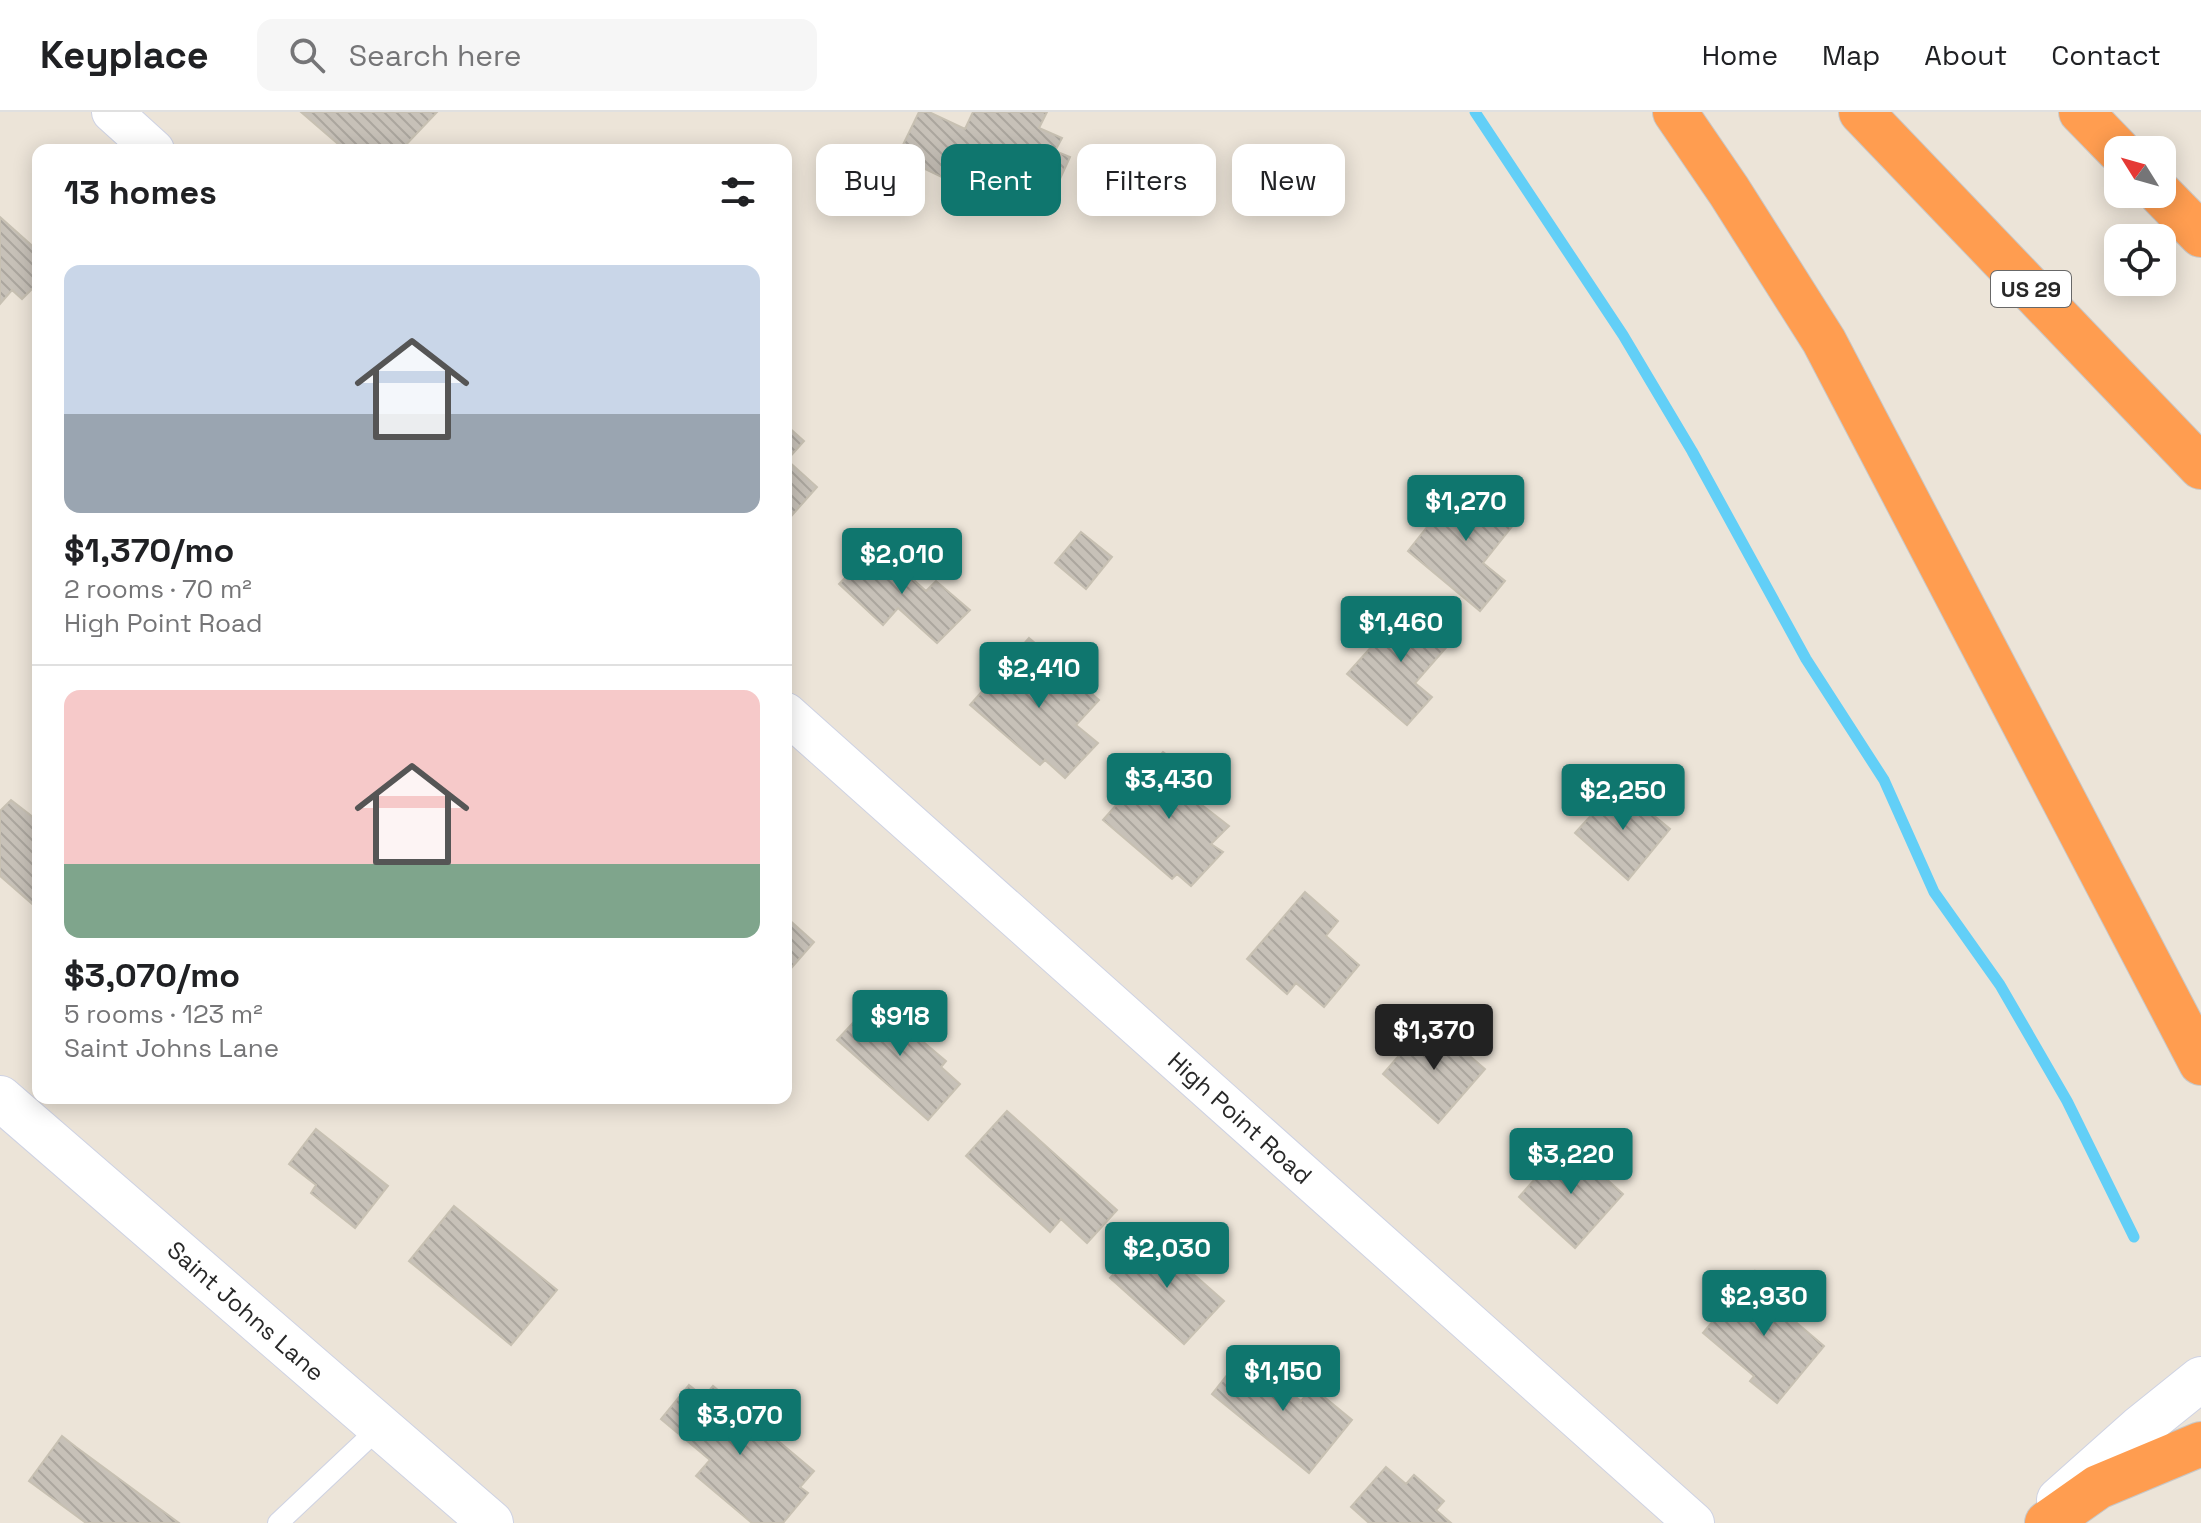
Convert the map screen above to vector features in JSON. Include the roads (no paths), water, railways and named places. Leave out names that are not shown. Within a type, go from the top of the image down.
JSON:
[{"type":"highway","points":[[1675,112],[1824,341],[2201,1063]]},
{"type":"highway","name":"US 29","points":[[1861,112],[2201,467]]},
{"type":"highway","points":[[2081,112],[2104,136]]},
{"type":"highway","points":[[2175,208],[2201,235]]},
{"type":"highway","points":[[2047,1523],[2098,1487],[2201,1444]]},
{"type":"street","points":[[112,112],[147,144]]},
{"type":"street","name":"High Point Road","points":[[792,718],[1694,1523]]},
{"type":"street","name":"Saint Johns Lane","points":[[0,1098],[491,1523]]},
{"type":"street","points":[[2033,1523],[2140,1428],[2201,1379]]},
{"type":"lane","points":[[278,1523],[380,1427]]},
{"type":"waterway","points":[[1475,112],[1623,335],[1692,451],[1806,659],[1884,780],[1934,892],[2000,985],[2067,1101],[2134,1237]]}]
